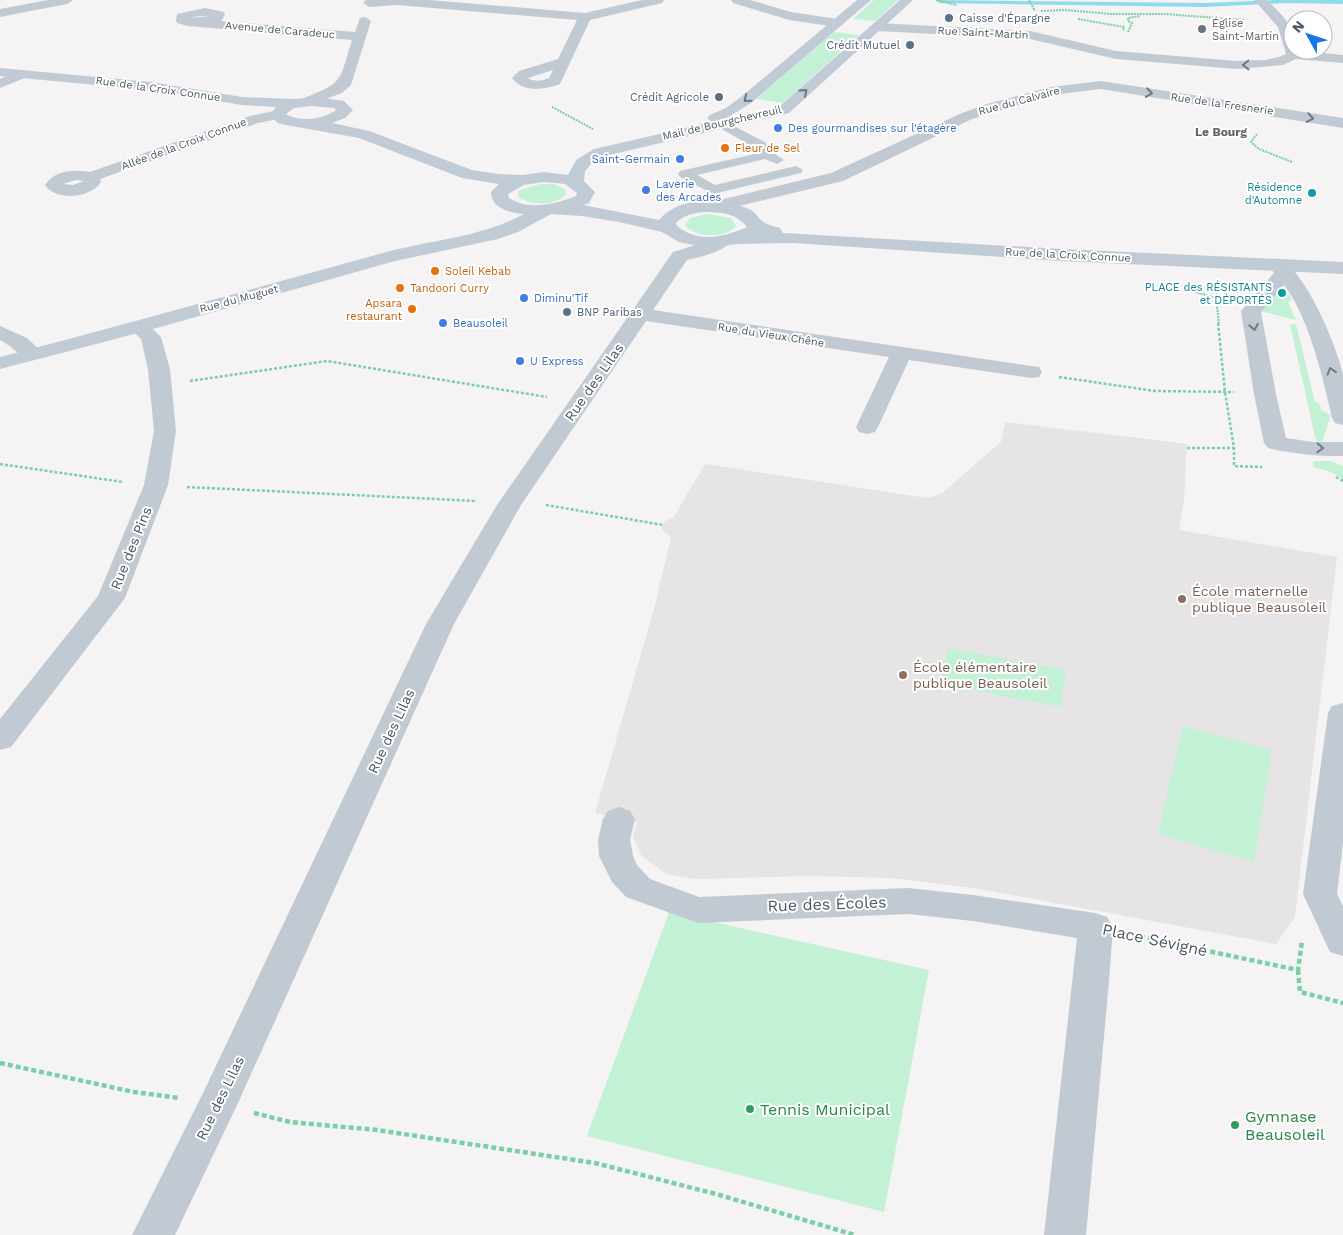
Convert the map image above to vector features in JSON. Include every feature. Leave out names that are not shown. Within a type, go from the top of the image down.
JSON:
[{"type":"main road","name":"Mail de Bourgchevreuil","points":[[543,177],[561,169],[578,155],[592,147],[708,120],[731,111],[865,0]]},
{"type":"main road","name":"Mail de Bourgchevreuil","points":[[581,189],[575,175],[579,166],[600,152],[784,110],[907,0]]},
{"type":"main road","points":[[838,22],[877,27]]},
{"type":"main road","name":"Rue de la Croix Connue","points":[[7,77],[72,79],[151,86],[242,102],[329,102],[343,109]]},
{"type":"main road","name":"Rue de la Croix Connue","points":[[242,102],[278,114],[286,121],[307,123]]},
{"type":"main road","points":[[278,114],[283,108],[302,102]]},
{"type":"main road","points":[[307,123],[330,120],[343,109],[348,123],[363,134]]},
{"type":"main road","points":[[307,123],[363,134],[468,174],[498,179],[522,180],[543,177]]},
{"type":"main road","points":[[468,174],[504,198],[508,185],[522,180]]},
{"type":"main road","name":"Rue de la Croix Connue","points":[[543,177],[561,178],[608,205],[624,210],[648,212],[676,233]]},
{"type":"main road","name":"Rue du Muguet","points":[[0,363],[139,327],[392,256],[503,231],[554,209],[578,203],[581,189]]},
{"type":"main road","name":"Rue de la Croix Connue","points":[[504,198],[524,210],[554,209],[598,213],[676,233]]},
{"type":"main road","name":"Rue du Muguet","points":[[478,237],[498,224],[507,210],[504,198]]},
{"type":"main road","name":"Rue de la Croix Connue","points":[[676,233],[688,209],[714,207],[738,211],[751,219],[794,238]]},
{"type":"main road","points":[[728,240],[750,233],[751,219]]},
{"type":"main road","name":"Rue de la Croix Connue","points":[[728,240],[794,238],[1281,269],[1343,268]]},
{"type":"street","points":[[0,13],[66,0]]},
{"type":"street","points":[[302,102],[337,90],[346,82],[361,37],[369,1],[409,2],[586,16],[658,0]]},
{"type":"street","points":[[737,0],[789,16],[838,22]]},
{"type":"street","points":[[1262,3],[1283,25]]},
{"type":"street","points":[[564,62],[524,74],[519,78],[522,82],[538,85],[555,81],[586,16]]},
{"type":"street","name":"Avenue de Caradeuc","points":[[198,22],[361,37]]},
{"type":"street","name":"Rue Saint-Martin","points":[[877,27],[1030,35],[1109,69]]},
{"type":"street","name":"Rue du Calvaire","points":[[714,207],[820,183],[853,172],[967,116],[1051,91],[1109,69],[1237,65],[1274,63],[1285,60]]},
{"type":"street","name":"Rue de la Fresnerie","points":[[1109,69],[1280,112],[1343,123]]},
{"type":"street","points":[[343,109],[349,88],[346,82]]},
{"type":"street","name":"Allée de la Croix Connue","points":[[90,177],[247,121],[278,114]]},
{"type":"street","name":"Rue du Calvaire","points":[[751,219],[757,202],[769,195]]},
{"type":"street","points":[[676,233],[697,252],[728,240]]},
{"type":"street","name":"Rue des Lilas","points":[[153,1235],[218,1104],[440,624],[509,504],[641,314],[676,233]]},
{"type":"street","points":[[1343,418],[1330,367],[1314,324],[1299,291],[1281,269],[1251,312],[1265,394],[1276,443],[1314,448],[1343,449]]},
{"type":"street","name":"Rue du Vieux Chêne","points":[[641,314],[1031,372]]},
{"type":"street","name":"Rue des Pins","points":[[0,740],[111,598],[156,485],[165,431],[159,369],[151,337],[139,327]]},
{"type":"street","points":[[0,332],[20,342],[33,354]]},
{"type":"street","points":[[867,427],[901,354]]},
{"type":"street","points":[[1343,714],[1320,894],[1343,942]]},
{"type":"street","name":"Rue des Écoles","points":[[618,819],[614,840],[616,856],[624,872],[638,888],[698,910],[908,901],[973,908],[1095,927]]},
{"type":"street","name":"Place Sévigné","points":[[1065,1235],[1092,981],[1095,927]]},
{"type":"lane","points":[[722,124],[760,146],[767,155],[820,183]]},
{"type":"lane","points":[[767,155],[685,174],[713,190],[796,170]]},
{"type":"path","points":[[936,0],[956,5]]},
{"type":"path","points":[[1029,0],[1032,6]]},
{"type":"path","points":[[1034,11],[1065,10],[1165,14],[1259,21],[1283,26]]},
{"type":"path","points":[[1126,36],[1132,23],[1128,21],[1128,18],[1148,14]]},
{"type":"path","points":[[538,85],[536,99],[616,141]]},
{"type":"path","points":[[1280,112],[1283,136],[1257,134],[1251,142],[1259,149],[1292,162]]},
{"type":"path","points":[[184,382],[327,361],[552,398]]},
{"type":"path","points":[[1031,372],[1155,391]]},
{"type":"path","points":[[1187,448],[1234,448]]},
{"type":"path","points":[[0,464],[156,485],[555,505],[663,525]]},
{"type":"path","points":[[1320,894],[1305,924],[1298,970],[1300,992],[1343,1003]]},
{"type":"path","name":"Place Sévigné","points":[[1095,927],[1298,970]]},
{"type":"path","points":[[0,1063],[134,1092],[218,1104],[290,1122],[377,1130],[595,1163],[716,1194],[854,1235]]},
{"type":"shaded area","name":"École élémentaire publique Beausoleil","points":[[1005,422],[1187,444],[1184,500],[1179,530],[1337,557],[1295,917],[1276,944],[974,888],[891,878],[810,876],[696,879],[666,874],[641,855],[633,836],[637,823],[595,813],[654,609],[671,537],[661,529],[665,521],[673,518],[705,464],[927,498],[941,494],[1001,442]]},
{"type":"green space","points":[[874,0],[898,0],[875,21],[853,19]]},
{"type":"green space","points":[[834,32],[859,35],[783,103],[756,99]]},
{"type":"green space","points":[[540,184],[553,184],[565,189],[566,194],[562,198],[550,203],[530,202],[518,197],[520,190]]},
{"type":"green space","points":[[707,214],[731,218],[736,226],[725,233],[710,235],[696,232],[685,225],[690,218]]},
{"type":"green space","points":[[1275,292],[1289,294],[1292,300],[1288,302],[1296,320],[1260,311]]},
{"type":"green space","points":[[1290,324],[1296,324],[1315,402],[1320,404],[1321,410],[1331,415],[1322,442],[1316,441]]},
{"type":"green space","points":[[1316,461],[1330,461],[1343,466],[1343,479],[1331,472],[1314,467],[1313,463]]},
{"type":"green space","points":[[948,648],[1066,670],[1061,707],[940,684]]},
{"type":"green space","points":[[1183,726],[1272,750],[1254,862],[1158,834]]},
{"type":"green space","points":[[669,912],[929,970],[884,1212],[587,1136]]},
{"type":"waterway","points":[[939,1],[1205,5],[1288,1],[1343,2]]},
{"type":"place","name":"Caisse d'Épargne","points":[[949,18]]},
{"type":"place","name":"Église Saint-Martin","points":[[1202,29]]},
{"type":"place","name":"Crédit Mutuel","points":[[910,45]]},
{"type":"place","name":"Crédit Agricole","points":[[719,97]]},
{"type":"place","name":"Des gourmandises sur l'étagère","points":[[778,128]]},
{"type":"place","name":"Fleur de Sel","points":[[725,148]]},
{"type":"place","name":"Saint-Germain","points":[[680,159]]},
{"type":"place","name":"Laverie des Arcades","points":[[646,190]]},
{"type":"place","name":"Résidence d'Automne","points":[[1312,193]]},
{"type":"place","name":"Soleil Kebab","points":[[435,271]]},
{"type":"place","name":"Tandoori Curry","points":[[400,288]]},
{"type":"place","name":"PLACE des RÉSISTANTS et DÉPORTÉS","points":[[1282,293]]},
{"type":"place","name":"Diminu'Tif","points":[[524,298]]},
{"type":"place","name":"Apsara restaurant","points":[[412,309]]},
{"type":"place","name":"BNP Paribas","points":[[567,312]]},
{"type":"place","name":"Beausoleil","points":[[443,323]]},
{"type":"place","name":"U Express","points":[[520,361]]},
{"type":"place","name":"École maternelle publique Beausoleil","points":[[1182,599]]},
{"type":"place","name":"École élémentaire publique Beausoleil","points":[[903,675]]},
{"type":"place","name":"Tennis Municipal","points":[[750,1109]]},
{"type":"place","name":"Gymnase Beausoleil","points":[[1235,1125]]},
{"type":"district","name":"Le Bourg","points":[[1221,132]]}]
